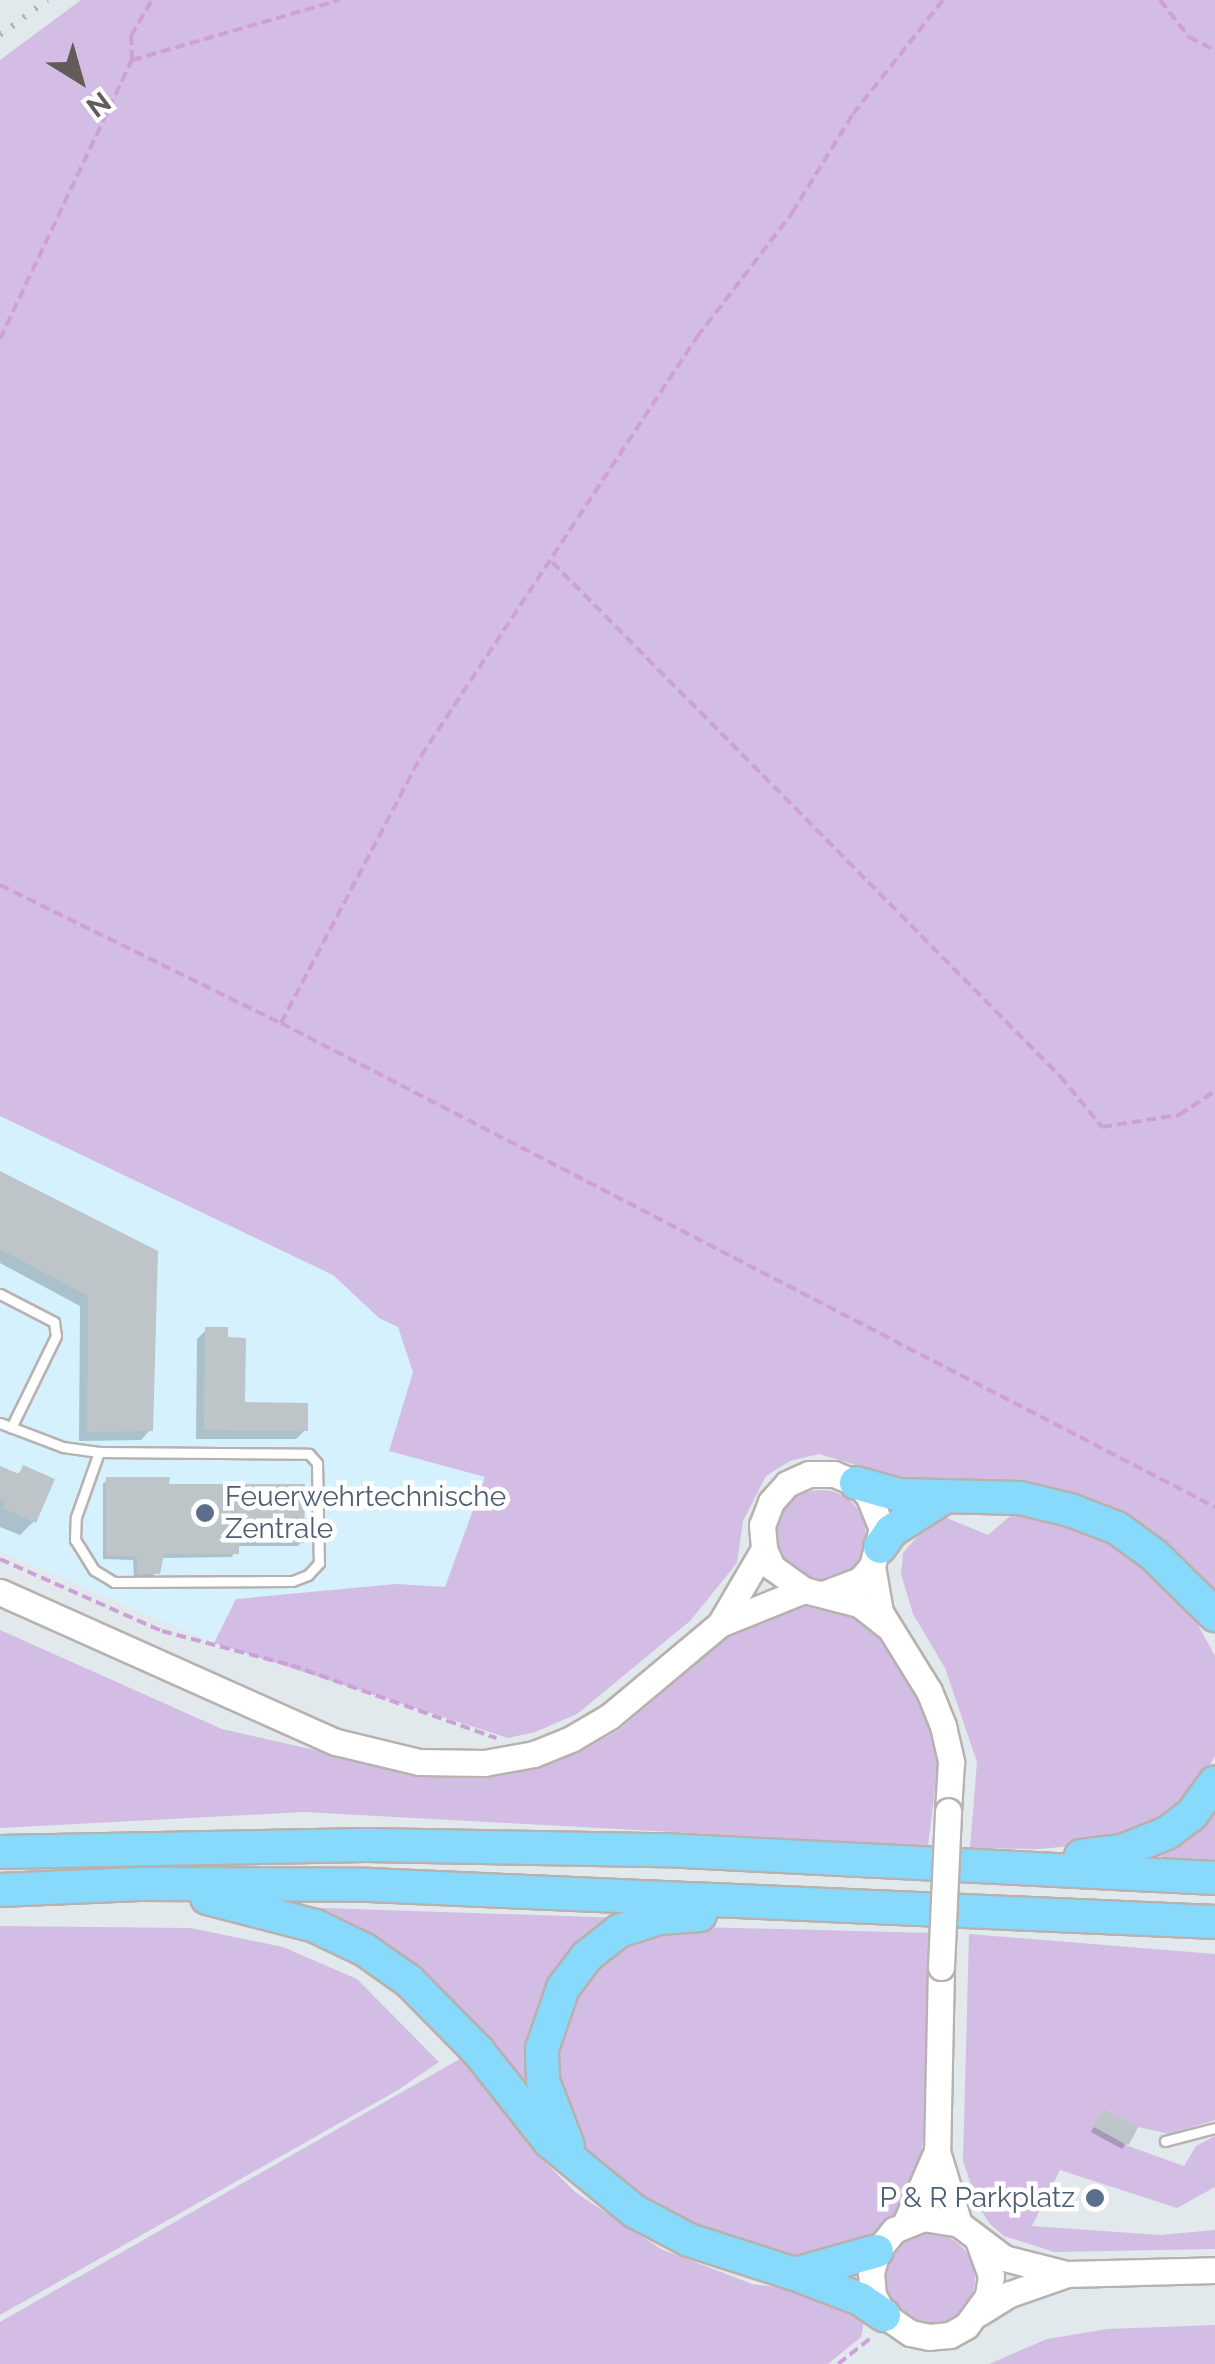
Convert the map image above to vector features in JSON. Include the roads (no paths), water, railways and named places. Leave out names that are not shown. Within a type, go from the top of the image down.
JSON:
[{"type":"highway","points":[[856,1483],[899,1494],[1020,1498],[1070,1510],[1117,1528],[1154,1556],[1214,1616]]},
{"type":"highway","points":[[876,1557],[906,1519],[943,1498]]},
{"type":"highway","points":[[970,1866],[1099,1854],[1146,1844],[1192,1814],[1215,1782]]},
{"type":"highway","points":[[0,1852],[366,1845],[664,1850],[1215,1878]]},
{"type":"highway","points":[[0,1890],[139,1884],[369,1885],[1215,1922]]},
{"type":"highway","points":[[139,1884],[316,1926],[365,1950],[409,1981],[450,2020],[550,2142],[634,2210],[688,2240],[860,2299],[888,2319]]},
{"type":"highway","points":[[585,2170],[556,2121],[543,2081],[542,2049],[563,1988],[586,1957],[619,1931],[659,1918],[856,1904]]},
{"type":"highway","points":[[795,2274],[877,2251]]},
{"type":"main road","points":[[887,1626],[859,1604],[815,1592],[772,1567],[764,1549],[762,1525],[770,1502],[787,1484],[809,1474],[834,1474],[856,1483],[878,1511],[874,1594],[887,1626],[920,1676],[943,1726],[950,1762],[937,2151],[906,2222],[877,2251],[871,2272],[874,2295],[888,2319],[910,2333],[950,2335],[1010,2294],[1067,2274]]},
{"type":"main road","points":[[0,1592],[336,1742],[419,1762],[484,1763],[534,1754],[571,1739],[610,1716],[720,1624],[764,1549]]},
{"type":"main road","points":[[720,1624],[860,1580],[876,1557]]},
{"type":"main road","points":[[937,2151],[990,2276],[979,2312]]},
{"type":"main road","points":[[906,2222],[942,2218],[1004,2258],[1067,2274],[1215,2270]]},
{"type":"lane","points":[[0,1294],[54,1322],[56,1336],[11,1428]]},
{"type":"lane","points":[[0,1424],[62,1446],[99,1452],[309,1454],[317,1463],[320,1562],[308,1575],[292,1581],[114,1582],[94,1570],[74,1540],[76,1517],[99,1452]]},
{"type":"lane","points":[[1165,2142],[1215,2128]]},
{"type":"railway","points":[[0,35],[47,0]]},
{"type":"place","name":"Feuerwehrtechnische Zentrale","points":[[205,1513]]},
{"type":"place","name":"P & R Parkplatz","points":[[1095,2198]]}]
